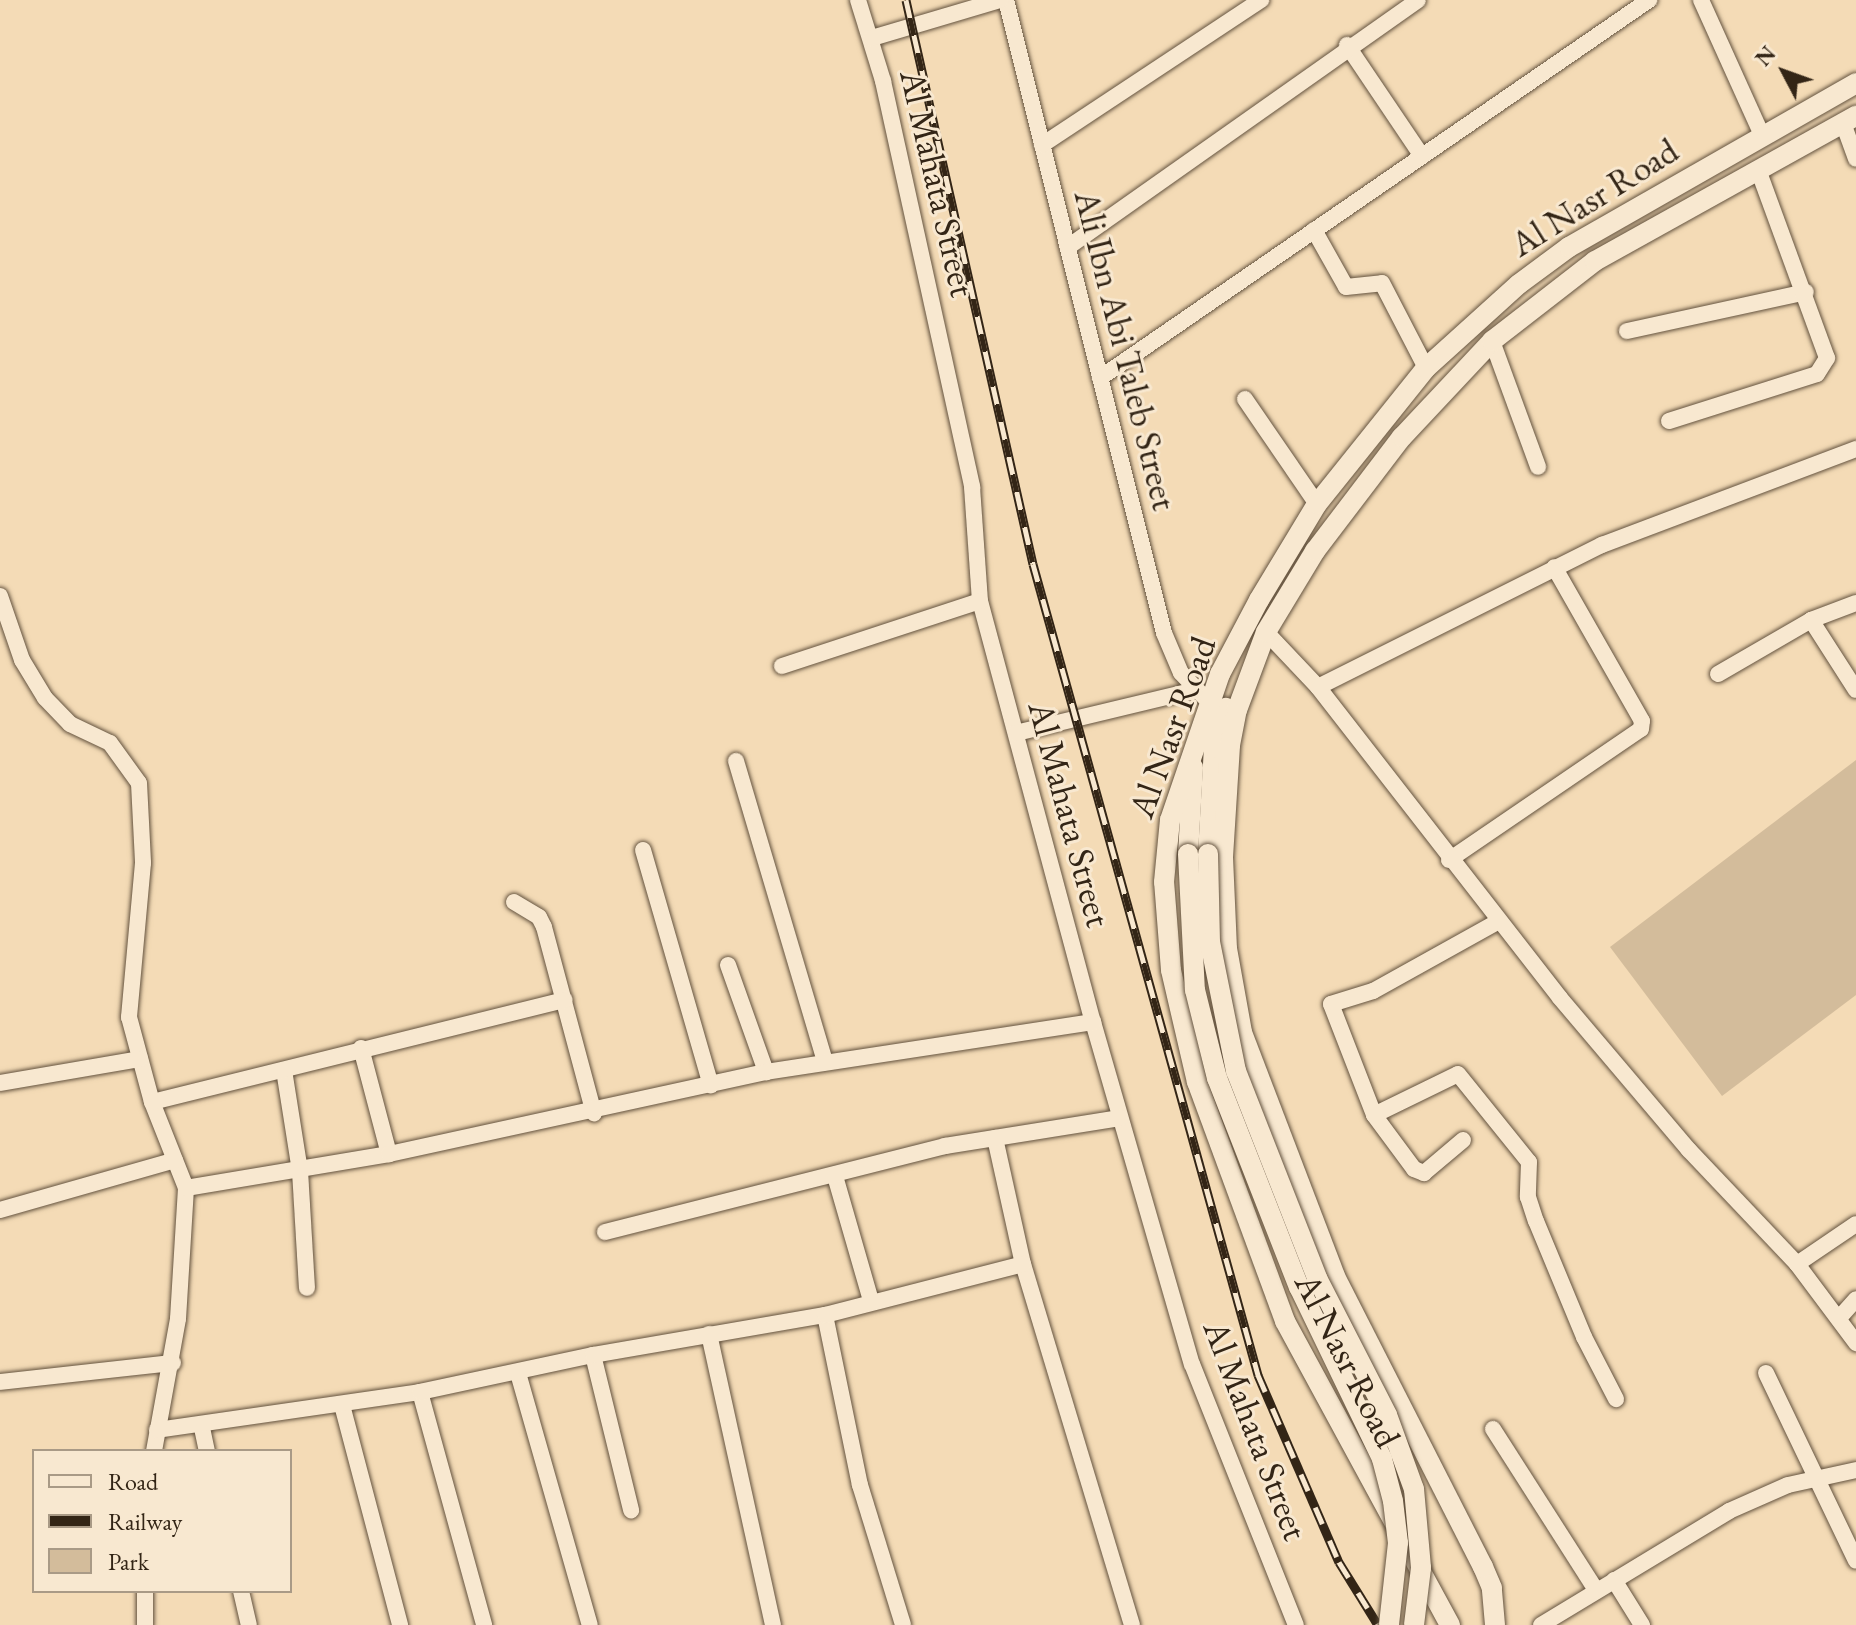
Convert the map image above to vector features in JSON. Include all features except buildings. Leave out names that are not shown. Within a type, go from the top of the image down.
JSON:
[{"type":"street","name":"Al Mahata Street","points":[[858,0],[872,38],[972,487],[980,601],[1093,1022],[1192,1364],[1296,1625]]},
{"type":"street","points":[[872,38],[1003,0]]},
{"type":"street","name":"Ali Ibn Abi Taleb Street","points":[[1003,0],[1164,633],[1176,664],[1202,697]]},
{"type":"street","points":[[1042,145],[1261,0]]},
{"type":"street","points":[[1068,247],[1347,45],[1418,0]]},
{"type":"street","points":[[1100,378],[1649,0]]},
{"type":"street","points":[[1701,0],[1762,135]]},
{"type":"street","points":[[1347,45],[1422,156]]},
{"type":"street","name":"Al Nasr Road","points":[[1450,1625],[1271,1290],[1186,1045],[1171,970],[1164,882],[1170,820],[1194,747],[1202,697],[1317,504],[1426,368],[1519,284],[1569,247],[1856,83]]},
{"type":"street","points":[[1850,120],[1856,159]]},
{"type":"street","name":"Al Nasr Road","points":[[1495,1625],[1492,1588],[1483,1567],[1335,1276],[1254,1072],[1236,1004],[1223,857],[1230,745],[1248,676],[1266,632],[1315,551],[1402,437],[1492,341],[1595,261],[1850,120]]},
{"type":"street","points":[[1669,421],[1817,374],[1827,358],[1806,292],[1758,169]]},
{"type":"street","points":[[1314,230],[1346,287],[1382,283],[1426,368]]},
{"type":"street","points":[[1627,331],[1806,292]]},
{"type":"street","points":[[1492,341],[1538,467]]},
{"type":"street","points":[[1245,399],[1317,504]]},
{"type":"street","points":[[1318,687],[1455,622],[1554,567],[1856,449]]},
{"type":"street","points":[[1449,860],[1641,729],[1554,567]]},
{"type":"street","points":[[0,596],[22,660],[45,698],[70,724],[110,743],[139,783],[143,863],[129,1017],[152,1102],[186,1188],[173,1363],[154,1449]]},
{"type":"street","points":[[782,666],[980,601]]},
{"type":"street","points":[[1718,674],[1811,620],[1856,603]]},
{"type":"street","points":[[1811,620],[1856,690]]},
{"type":"street","points":[[1414,1625],[1421,1568],[1414,1489],[1387,1415],[1317,1278],[1236,1071],[1210,942],[1198,854],[1214,748],[1232,693],[1266,632],[1318,687],[1449,860],[1689,1150],[1797,1264],[1840,1317],[1856,1343]]},
{"type":"street","points":[[1016,733],[1202,697]]},
{"type":"street","points":[[1194,747],[1198,854],[1193,975],[1217,1078],[1299,1287],[1382,1459],[1393,1501],[1398,1543],[1389,1625]]},
{"type":"street","points":[[736,761],[825,1062]]},
{"type":"street","points":[[643,850],[711,1085]]},
{"type":"street","points":[[514,902],[539,917],[565,1000],[594,1113]]},
{"type":"street","points":[[1463,1140],[1424,1173],[1414,1169],[1374,1115],[1331,1004],[1373,991],[1499,921]]},
{"type":"street","points":[[728,965],[766,1072]]},
{"type":"street","points":[[152,1102],[565,1000]]},
{"type":"street","points":[[186,1188],[300,1171],[594,1113],[766,1072],[1093,1022]]},
{"type":"street","points":[[361,1048],[389,1154]]},
{"type":"street","points":[[0,1083],[140,1059]]},
{"type":"street","points":[[284,1070],[300,1171],[307,1288]]},
{"type":"street","points":[[1374,1115],[1450,1076],[1466,1078],[1529,1162],[1528,1197],[1536,1221],[1616,1399]]},
{"type":"street","points":[[605,1232],[945,1146],[1120,1118]]},
{"type":"street","points":[[995,1138],[1023,1264],[1132,1625]]},
{"type":"street","points":[[0,1210],[175,1160]]},
{"type":"street","points":[[835,1176],[871,1301]]},
{"type":"street","points":[[1797,1264],[1856,1224]]},
{"type":"street","points":[[157,1430],[202,1428],[420,1392],[593,1355],[825,1315],[1023,1264]]},
{"type":"street","points":[[1840,1317],[1856,1299]]},
{"type":"street","points":[[825,1315],[860,1485],[903,1625]]},
{"type":"street","points":[[709,1334],[773,1625]]},
{"type":"street","points":[[593,1355],[631,1510]]},
{"type":"street","points":[[0,1382],[173,1363]]},
{"type":"street","points":[[518,1373],[590,1625]]},
{"type":"street","points":[[1766,1373],[1819,1478],[1856,1561]]},
{"type":"street","points":[[420,1392],[484,1625]]},
{"type":"street","points":[[342,1405],[400,1625]]},
{"type":"street","points":[[202,1428],[207,1449]]},
{"type":"street","points":[[1493,1429],[1596,1590]]},
{"type":"street","points":[[1541,1625],[1729,1511],[1788,1485],[1856,1470]]},
{"type":"street","points":[[1614,1580],[1642,1625]]},
{"type":"street","points":[[145,1593],[145,1625]]},
{"type":"street","points":[[241,1593],[249,1625]]},
{"type":"green space","points":[[1856,760],[1856,995],[1722,1096],[1610,947]]},
{"type":"railway","points":[[906,0],[1033,564],[1258,1375],[1339,1562],[1378,1625]]}]
